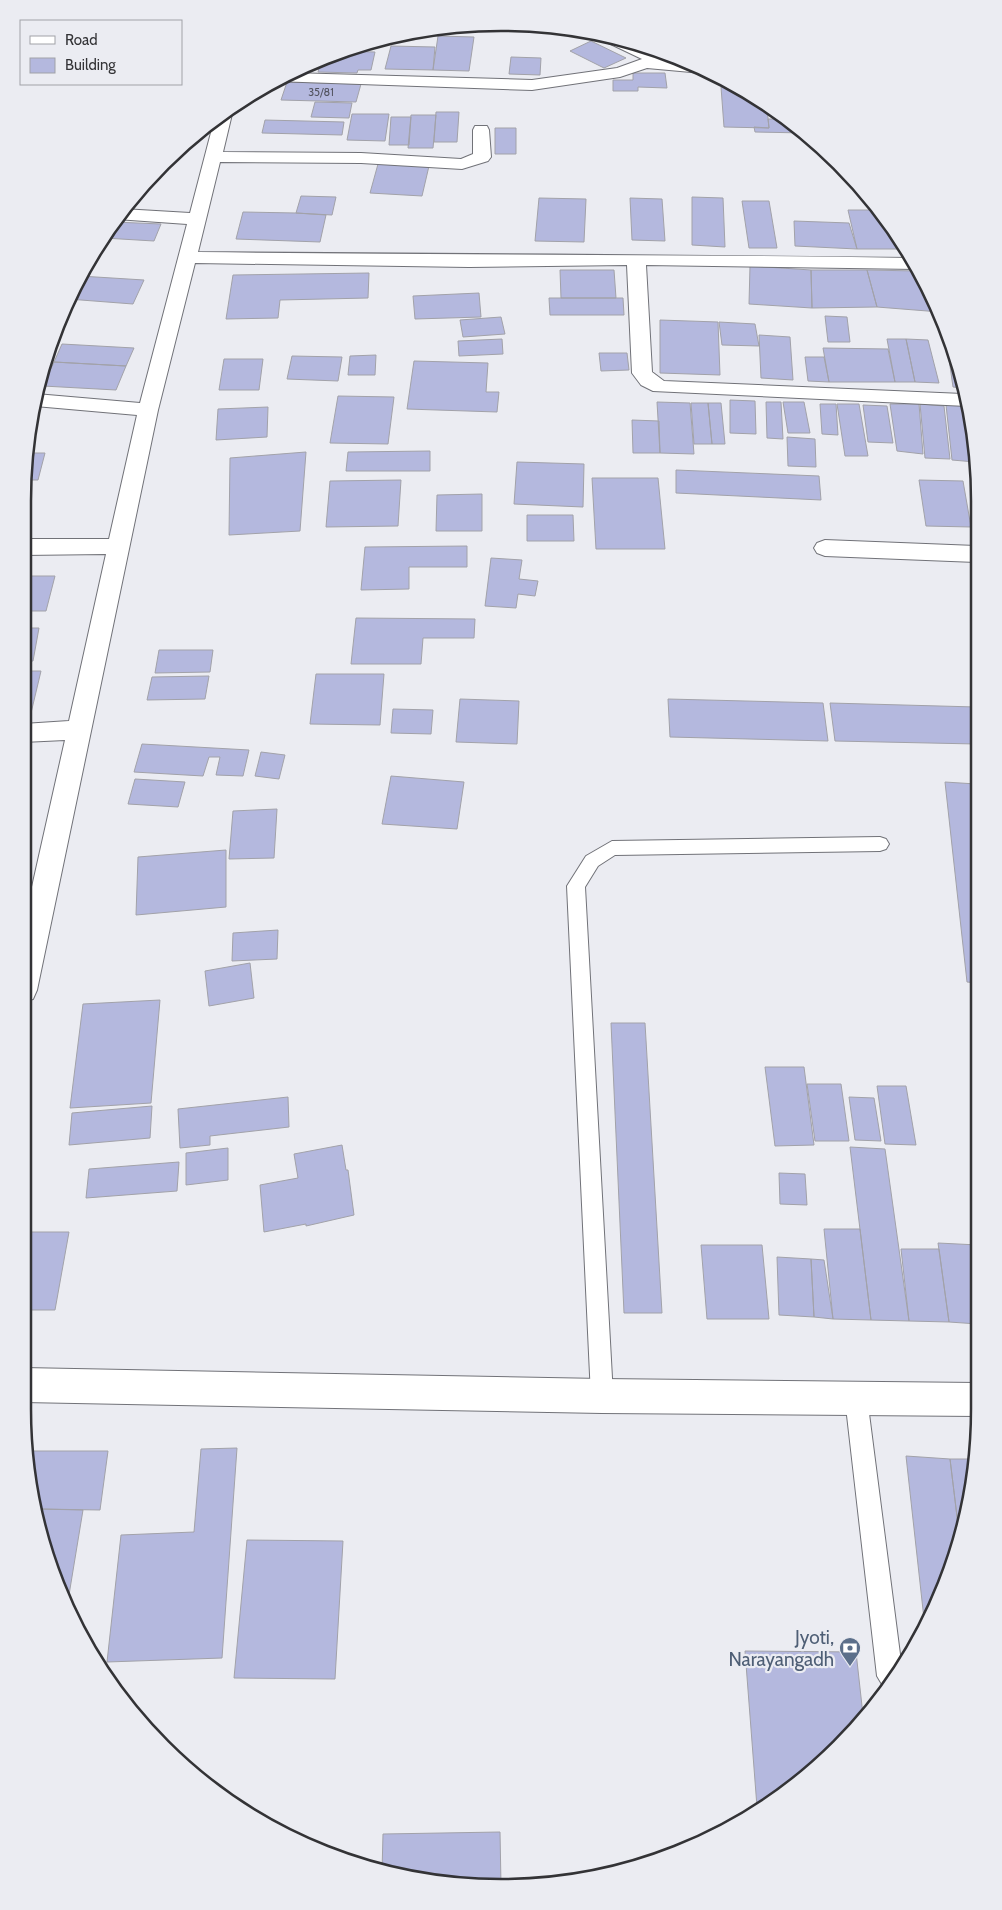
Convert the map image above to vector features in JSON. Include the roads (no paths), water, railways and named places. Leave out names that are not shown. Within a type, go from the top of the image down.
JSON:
[{"type":"street","points":[[644,53],[656,59]]},
{"type":"street","points":[[296,78],[532,85],[620,72],[656,59]]},
{"type":"street","points":[[31,953],[148,410],[222,123]]},
{"type":"street","points":[[213,157],[361,158],[462,164],[482,157],[481,130]]},
{"type":"street","points":[[128,215],[197,219]]},
{"type":"street","points":[[187,257],[469,260],[636,259],[907,264]]},
{"type":"street","points":[[636,259],[642,373],[648,381],[660,387],[960,400]]},
{"type":"street","points":[[42,401],[148,410]]},
{"type":"street","points":[[31,546],[119,546]]},
{"type":"street","points":[[825,548],[971,554]]},
{"type":"street","points":[[31,733],[79,730]]},
{"type":"street","points":[[31,1385],[602,1396],[971,1400]]},
{"type":"lane","points":[[602,1396],[576,886],[592,861],[612,848],[880,844]]},
{"type":"lane","points":[[856,1398],[890,1673]]},
{"type":"place","name":"Jyoti, Narayangadh","points":[[850,1667]]}]
